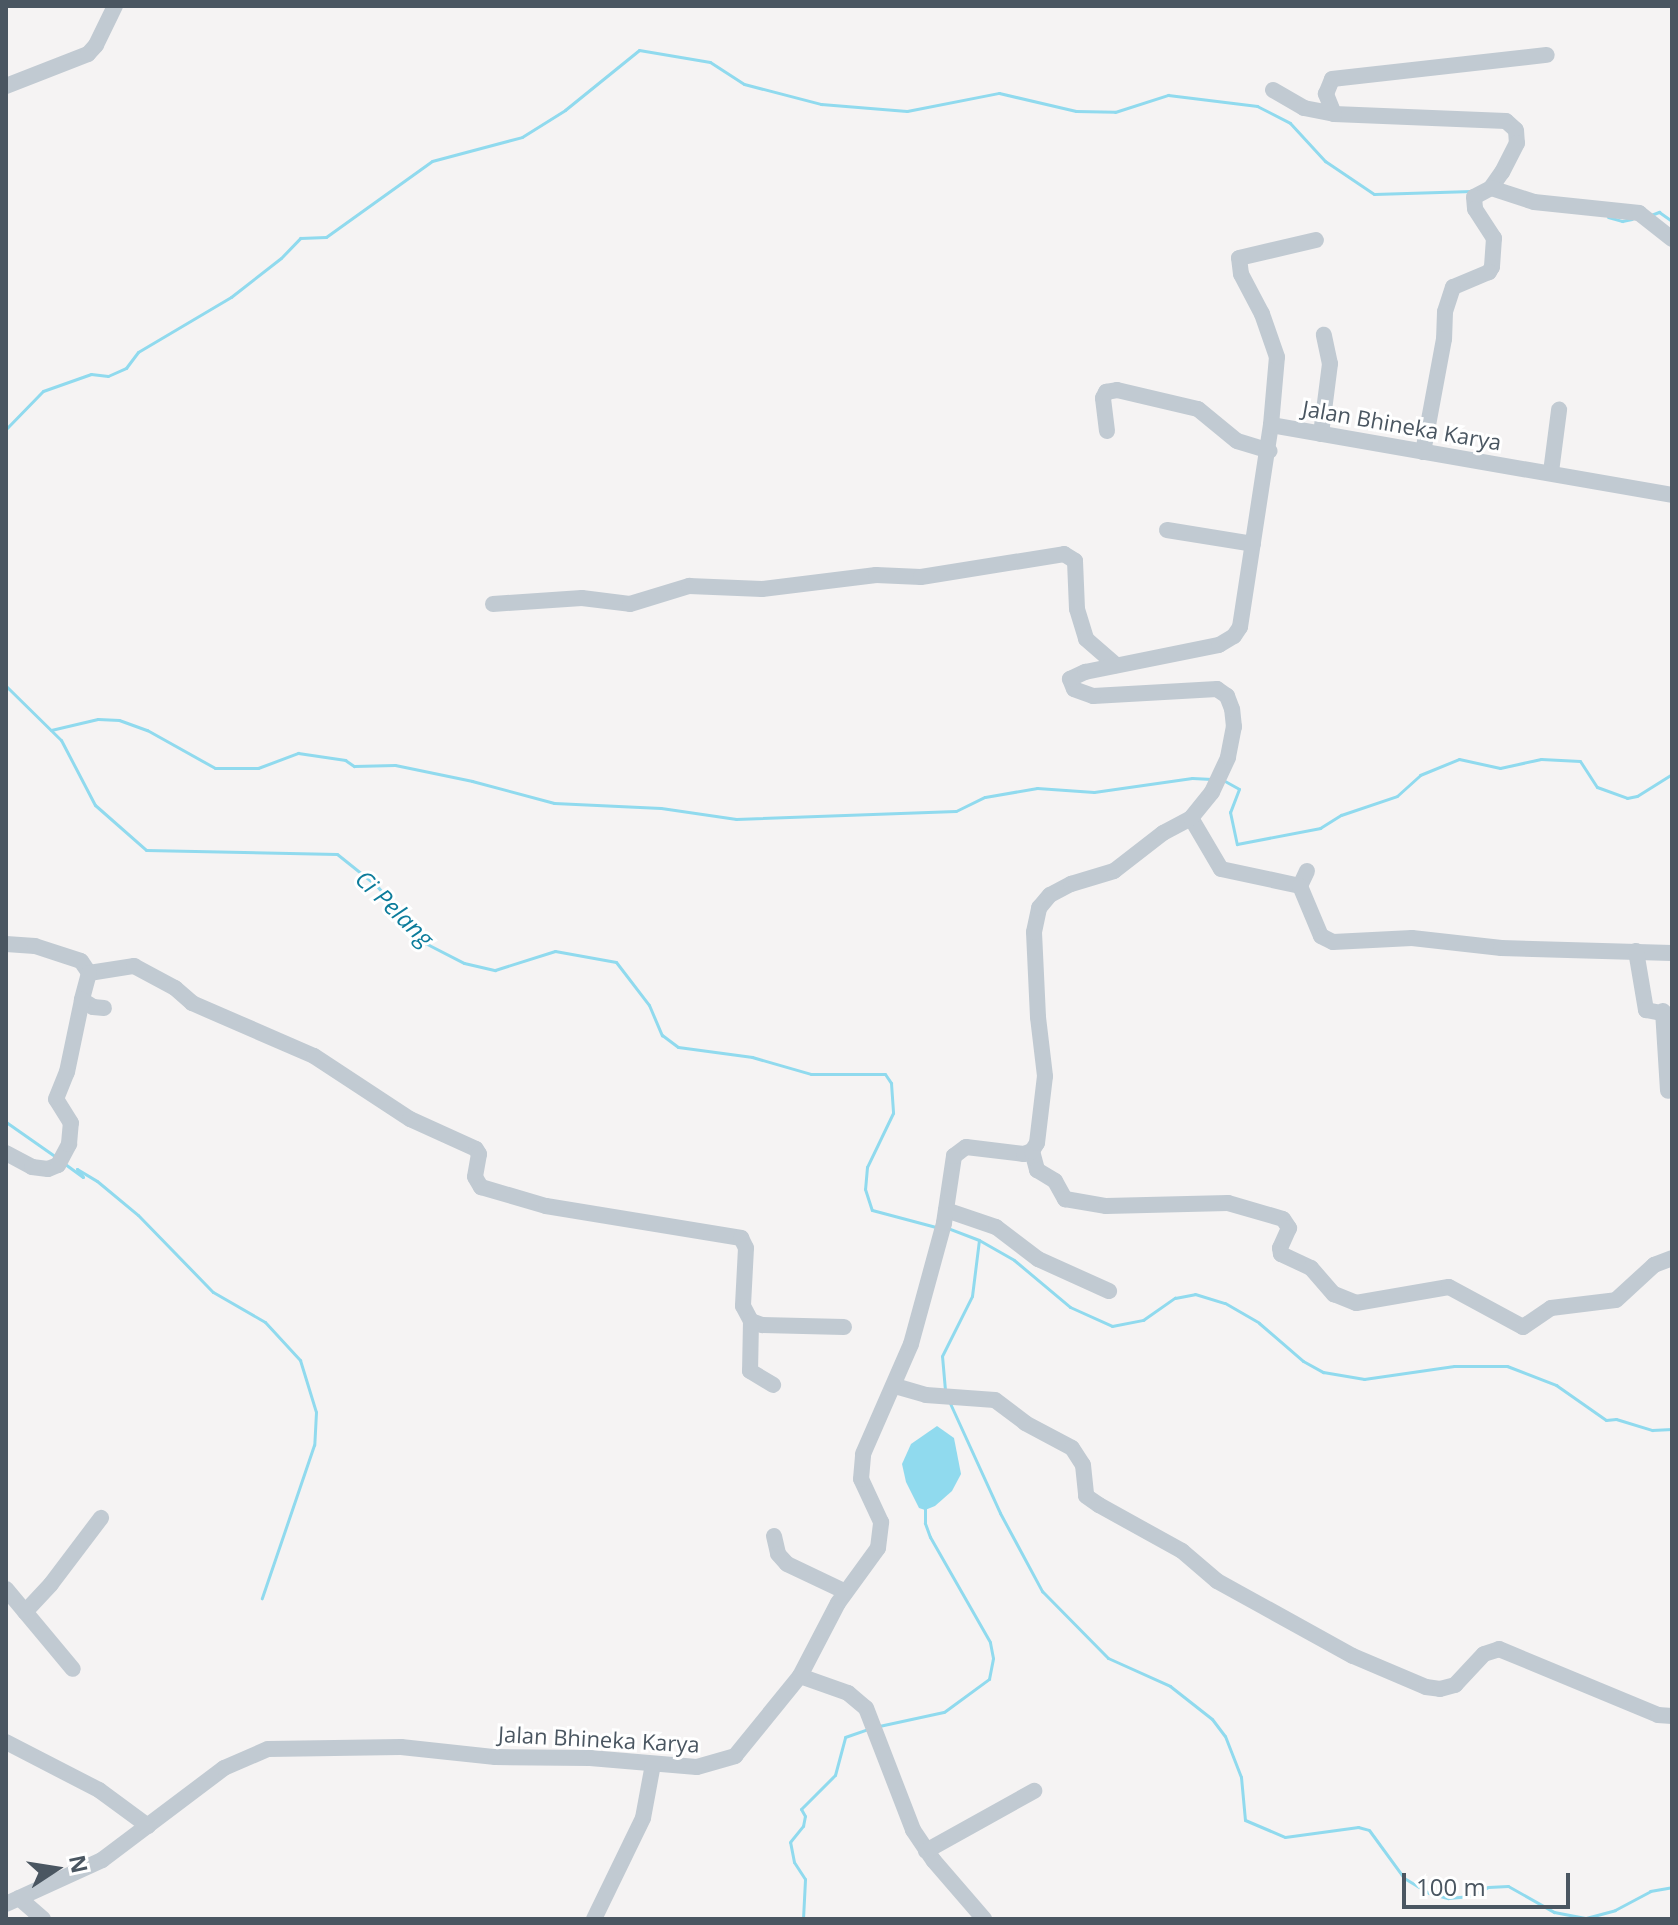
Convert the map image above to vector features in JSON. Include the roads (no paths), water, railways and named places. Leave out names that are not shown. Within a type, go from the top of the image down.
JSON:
[{"type":"street","points":[[6,86],[88,54],[96,45],[115,6]]},
{"type":"street","points":[[1334,114],[1326,94],[1332,79],[1547,55]]},
{"type":"street","points":[[1273,90],[1304,108],[1334,114],[1511,123],[1518,135],[1517,143],[1491,188],[1477,195],[1474,202],[1494,238],[1492,267],[1489,272],[1453,287],[1445,312],[1444,339],[1423,452]]},
{"type":"street","points":[[1491,188],[1534,202],[1639,213],[1672,239]]},
{"type":"street","points":[[1271,425],[1277,357],[1255,297],[1241,274],[1239,258],[1316,240]]},
{"type":"street","points":[[1321,434],[1330,364],[1324,335]]},
{"type":"street","points":[[1107,431],[1103,398],[1106,392],[1117,390],[1198,409],[1237,441],[1269,451]]},
{"type":"street","points":[[1551,472],[1559,410]]},
{"type":"street","name":"Jalan Bhineka Karya","points":[[10,1901],[102,1860],[224,1768],[240,1759],[276,1748],[325,1751],[401,1747],[495,1757],[697,1767],[731,1760],[800,1676],[846,1592],[865,1570],[880,1542],[880,1516],[863,1486],[860,1473],[867,1441],[895,1386],[917,1325],[946,1210],[954,1156],[960,1149],[978,1147],[1016,1153],[1032,1151],[1042,1129],[1045,1090],[1034,932],[1039,908],[1050,895],[1071,884],[1114,871],[1163,833],[1191,818],[1212,792],[1228,757],[1234,727],[1230,702],[1222,691],[1213,688],[1093,696],[1072,686],[1072,676],[1219,645],[1234,636],[1240,627],[1271,425],[1672,495]]},
{"type":"street","points":[[1167,530],[1253,544]]},
{"type":"street","points":[[493,604],[582,598],[630,604],[689,586],[762,589],[876,575],[921,577],[1064,554],[1075,561],[1079,618],[1086,639],[1116,665]]},
{"type":"street","points":[[1191,818],[1221,869],[1304,879],[1321,936],[1333,942],[1412,938],[1501,948],[1672,953]]},
{"type":"street","points":[[6,944],[35,946],[81,961],[89,973],[67,1072],[56,1099],[71,1123],[69,1144],[58,1165],[36,1168],[6,1153]]},
{"type":"street","points":[[1636,951],[1646,1010],[1667,1013],[1668,1091]]},
{"type":"street","points":[[89,973],[134,966],[175,988],[192,1003],[314,1056],[410,1119],[476,1149],[479,1154],[475,1177],[481,1187],[546,1206],[741,1238],[746,1248],[743,1306],[751,1321],[750,1371],[773,1385]]},
{"type":"street","points":[[82,1000],[93,1007],[104,1008]]},
{"type":"street","points":[[1032,1151],[1037,1170],[1055,1181],[1065,1199],[1106,1206],[1228,1203],[1283,1219],[1289,1225],[1280,1248],[1281,1254],[1311,1268],[1334,1294],[1356,1303],[1449,1287],[1523,1327],[1551,1308],[1616,1300],[1654,1265],[1672,1258]]},
{"type":"street","points":[[946,1210],[996,1227],[1038,1259],[1109,1291]]},
{"type":"street","points":[[751,1321],[762,1325],[844,1327]]},
{"type":"street","points":[[895,1386],[926,1395],[995,1400],[1025,1423],[1072,1448],[1083,1465],[1086,1496],[1182,1551],[1217,1581],[1353,1656],[1440,1689],[1461,1681],[1488,1651],[1506,1650],[1658,1715],[1672,1716]]},
{"type":"street","points":[[25,1612],[51,1584],[101,1518]]},
{"type":"street","points":[[774,1536],[778,1554],[787,1564],[846,1592]]},
{"type":"street","points":[[6,1589],[73,1669]]},
{"type":"street","points":[[800,1676],[848,1693],[866,1708],[906,1813],[926,1851],[984,1919]]},
{"type":"street","points":[[6,1742],[99,1790],[148,1826]]},
{"type":"street","points":[[594,1919],[643,1818],[653,1764]]},
{"type":"street","points":[[926,1851],[1034,1791]]},
{"type":"street","points":[[10,1901],[43,1919]]},
{"type":"water","points":[[937,1426],[954,1438],[961,1474],[952,1491],[935,1506],[925,1510],[919,1508],[906,1482],[902,1464],[911,1444]]},
{"type":"waterway","points":[[6,429],[43,391],[91,374],[108,376],[126,368],[138,352],[231,297],[281,258],[300,238],[326,237],[432,161],[522,137],[565,110],[639,50],[710,62],[744,84],[821,104],[907,111],[999,93],[1076,111],[1115,112],[1168,95],[1257,106],[1290,123],[1325,161],[1374,194],[1472,191]]},
{"type":"waterway","points":[[1651,215],[1659,212],[1672,221]]},
{"type":"waterway","points":[[1608,217],[1622,221],[1632,219]]},
{"type":"waterway","name":"Ci Pelang","points":[[6,686],[61,740],[95,805],[146,850],[337,854],[377,886],[425,943],[464,963],[495,970],[555,951],[616,962],[649,1005],[662,1035],[678,1047],[752,1057],[811,1074],[885,1074],[891,1083],[893,1113],[867,1167],[865,1189],[872,1210],[936,1227]]},
{"type":"waterway","points":[[51,730],[98,719],[119,720],[147,730],[215,768],[258,768],[298,753],[345,760],[354,766],[395,765],[554,803],[661,808],[736,819],[956,811],[985,797],[1037,788],[1094,792],[1192,778],[1212,779]]},
{"type":"waterway","points":[[1223,780],[1239,789],[1230,812],[1237,844],[1320,828],[1341,815],[1397,796],[1420,775],[1459,759],[1500,768],[1541,759],[1580,761],[1597,787],[1627,798],[1637,796],[1672,774]]},
{"type":"waterway","points":[[6,1122],[56,1157]]},
{"type":"waterway","points":[[65,1164],[83,1177],[77,1169],[97,1181],[138,1215],[213,1292],[265,1322],[300,1360],[316,1412],[314,1445],[262,1598]]},
{"type":"waterway","points":[[945,1390],[942,1356],[972,1296],[979,1240],[947,1228]]},
{"type":"waterway","points":[[979,1240],[1014,1260],[1070,1307],[1112,1326],[1143,1320],[1175,1298],[1195,1294],[1225,1303],[1259,1323],[1303,1361],[1323,1372],[1364,1379],[1454,1366],[1507,1366],[1556,1385],[1606,1420],[1616,1419],[1652,1430],[1672,1429]]},
{"type":"waterway","points":[[949,1401],[1000,1513],[1042,1591],[1108,1658],[1170,1686],[1212,1719],[1225,1736],[1241,1777],[1245,1820],[1285,1837],[1358,1827],[1369,1830],[1404,1878],[1429,1893],[1448,1898],[1471,1896],[1488,1887],[1508,1886],[1554,1912],[1586,1918],[1615,1910],[1650,1891],[1672,1887]]},
{"type":"waterway","points":[[879,1726],[944,1712],[989,1679],[993,1658],[990,1642],[930,1537],[925,1523],[925,1506]]},
{"type":"waterway","points":[[803,1919],[805,1879],[794,1862],[790,1842],[803,1826],[805,1816],[801,1809],[835,1775],[845,1737],[868,1729]]}]
